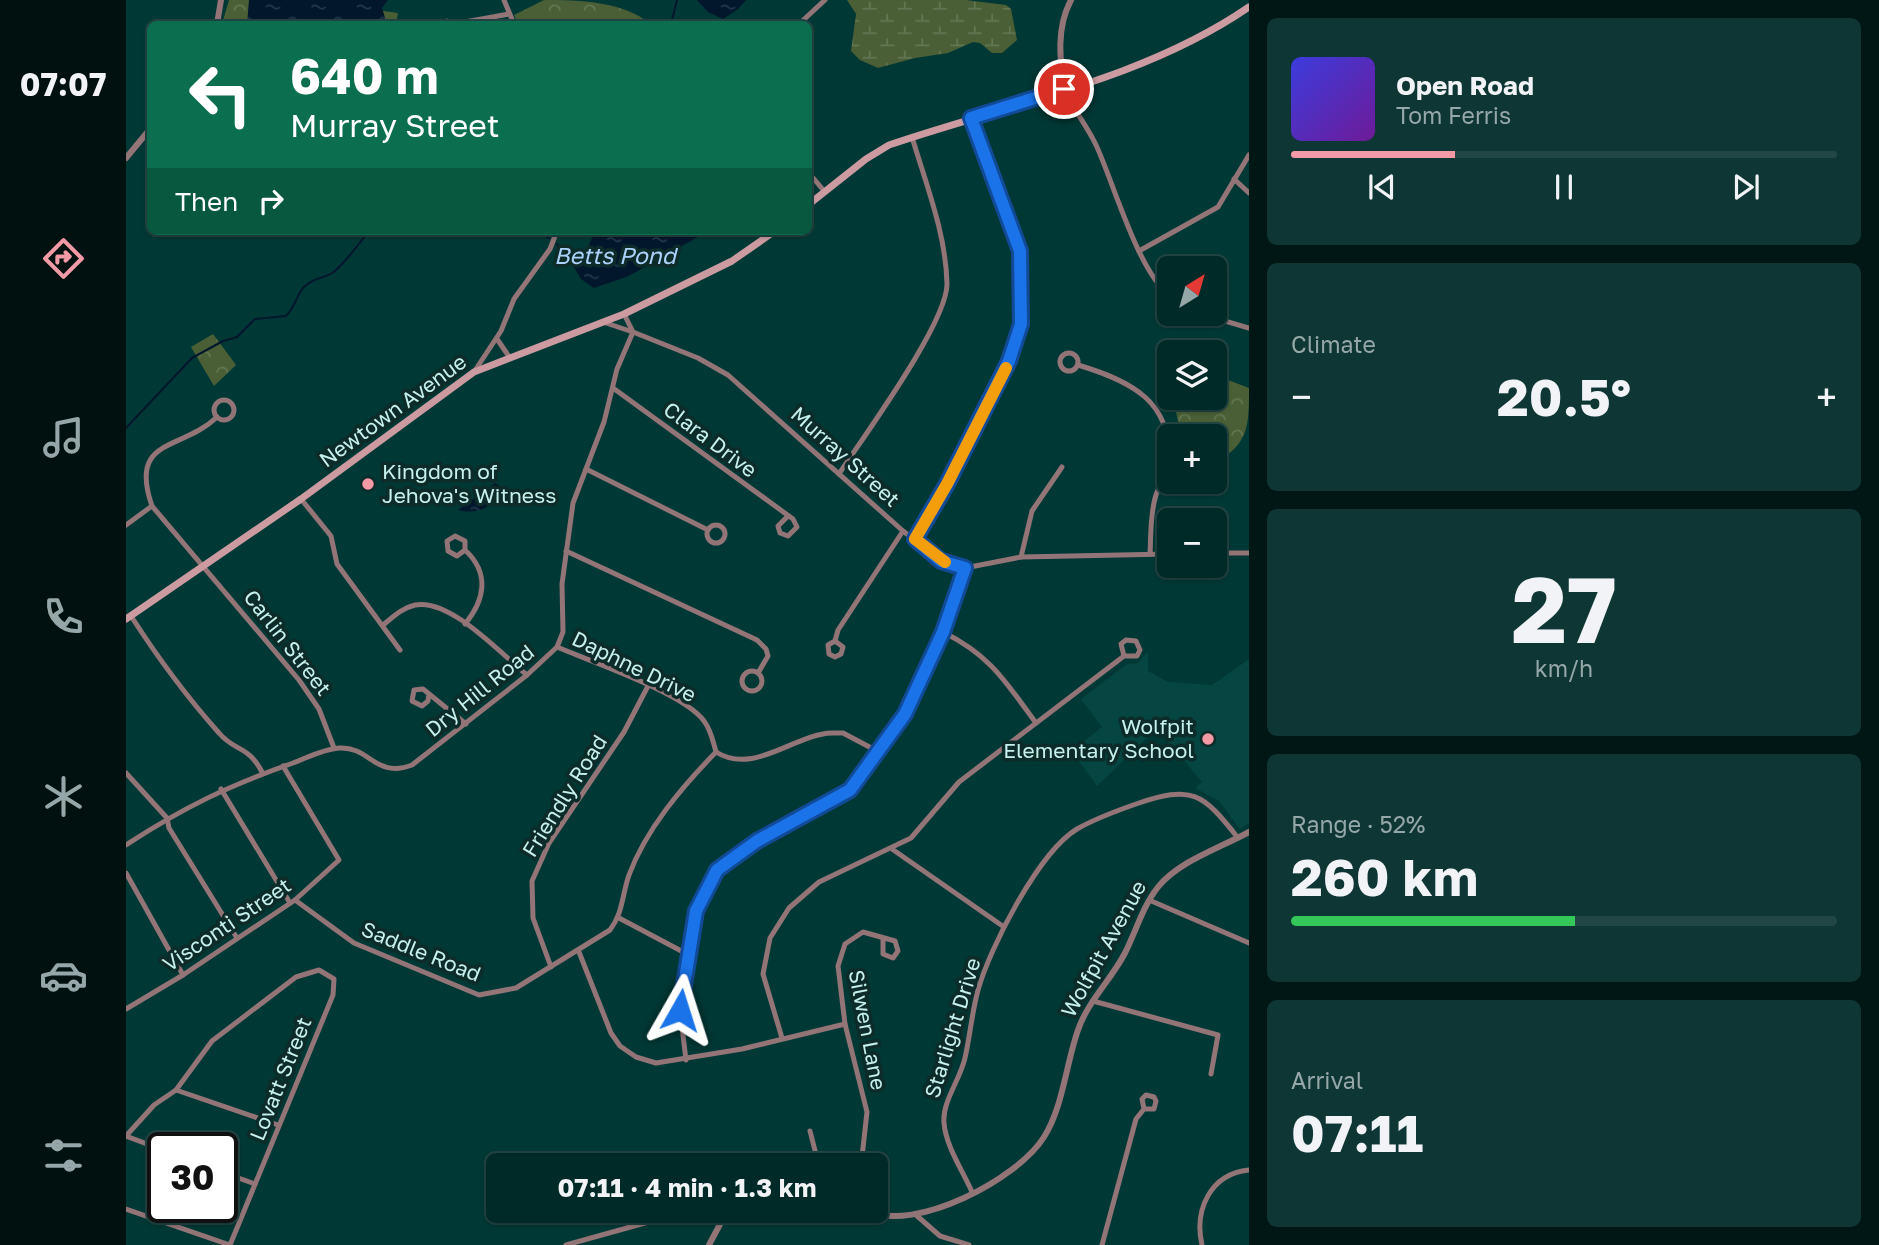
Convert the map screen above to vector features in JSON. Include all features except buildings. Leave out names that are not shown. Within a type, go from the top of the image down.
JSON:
[{"type":"main road","points":[[812,202],[880,150],[912,137],[1064,89],[1167,51],[1249,7]]},
{"type":"main road","name":"Newtown Avenue","points":[[129,617],[301,499],[474,372],[624,314],[732,261],[769,235]]},
{"type":"street","points":[[218,21],[221,0]]},
{"type":"street","points":[[504,0],[512,21]]},
{"type":"street","points":[[802,21],[825,0]]},
{"type":"street","points":[[1071,0],[1060,31],[1064,89],[1100,154],[1139,251],[1157,282]]},
{"type":"street","points":[[470,21],[509,14]]},
{"type":"street","points":[[915,539],[947,484],[1009,361],[1021,324],[1020,251],[971,118]]},
{"type":"street","points":[[126,158],[147,133]]},
{"type":"street","points":[[839,474],[939,319],[947,286],[942,240],[912,137]]},
{"type":"street","points":[[1139,251],[1217,207],[1249,155]]},
{"type":"street","points":[[812,177],[825,192]]},
{"type":"street","points":[[1234,179],[1249,193]]},
{"type":"street","points":[[474,372],[497,339],[514,299],[550,249],[555,235]]},
{"type":"street","points":[[624,314],[633,332]]},
{"type":"street","name":"Murray Street","points":[[603,322],[698,358],[728,375],[903,531],[941,561],[965,568]]},
{"type":"street","points":[[1227,322],[1249,328]]},
{"type":"street","name":"Dry Hill Road","points":[[334,748],[348,748],[386,769],[398,770],[412,765],[527,675],[557,647],[564,632],[562,584],[573,503],[614,388],[617,369],[633,332]]},
{"type":"street","points":[[497,339],[510,358]]},
{"type":"street","points":[[1078,365],[1129,384],[1157,407],[1165,426],[1168,467],[1156,495],[1150,554]]},
{"type":"street","name":"Clara Drive","points":[[614,388],[788,517]]},
{"type":"street","points":[[126,525],[152,506],[145,487],[146,464],[158,449],[209,424],[217,417]]},
{"type":"street","points":[[1021,557],[1032,511],[1062,467]]},
{"type":"street","points":[[586,468],[708,530]]},
{"type":"street","points":[[301,499],[331,536],[337,564],[400,650]]},
{"type":"street","name":"Carlin Street","points":[[152,506],[204,564],[299,680],[319,709],[334,748]]},
{"type":"street","points":[[835,641],[857,598],[903,531]]},
{"type":"street","points":[[465,550],[478,566],[483,584],[480,601],[465,624]]},
{"type":"street","points":[[566,551],[757,640],[763,644],[768,656],[758,673]]},
{"type":"street","points":[[1227,553],[1249,553]]},
{"type":"street","points":[[686,1060],[680,1010],[687,954],[696,911],[717,870],[757,841],[850,790],[905,714],[943,632],[965,568],[1021,557],[1157,554]]},
{"type":"street","points":[[383,625],[401,610],[428,604],[438,605],[527,675]]},
{"type":"street","points":[[129,617],[169,674],[222,736],[254,756],[262,772]]},
{"type":"street","points":[[943,632],[973,647],[991,663],[1037,723]]},
{"type":"street","name":"Daphne Drive","points":[[557,647],[648,686],[691,708],[703,719],[716,752]]},
{"type":"street","points":[[782,1038],[762,974],[770,938],[779,920],[802,894],[819,882],[911,838],[960,782],[1124,656]]},
{"type":"street","name":"Friendly Road","points":[[551,967],[533,918],[532,881],[549,843],[617,742],[648,686]]},
{"type":"street","points":[[429,695],[466,724]]},
{"type":"street","points":[[687,954],[650,937],[619,918],[629,874],[654,826],[716,752],[724,757],[757,757],[823,733],[843,733],[877,751]]},
{"type":"street","points":[[126,845],[167,818],[221,789],[334,748]]},
{"type":"street","name":"Visconti Street","points":[[126,1009],[184,975],[293,902],[339,860],[283,766]]},
{"type":"street","points":[[126,773],[167,818],[169,828],[237,938]]},
{"type":"street","points":[[221,789],[293,902]]},
{"type":"street","name":"Starlight Drive","points":[[972,1192],[952,1149],[944,1115],[965,1060],[978,991],[1004,927],[1053,852],[1075,830],[1104,816],[1170,793],[1186,792],[1210,803],[1238,838]]},
{"type":"street","name":"Wolfpit Avenue","points":[[888,1217],[916,1215],[972,1192],[1017,1165],[1045,1136],[1079,1028],[1093,1001],[1125,954],[1149,900],[1172,874],[1249,832]]},
{"type":"street","points":[[892,849],[1004,927]]},
{"type":"street","points":[[126,873],[184,975]]},
{"type":"street","points":[[1149,900],[1249,943]]},
{"type":"street","name":"Saddle Road","points":[[293,902],[354,943],[479,995],[516,988],[579,952],[610,930],[619,918]]},
{"type":"street","name":"Silwen Lane","points":[[862,1153],[867,1112],[845,1024],[838,966],[845,944],[863,932],[883,939]]},
{"type":"street","points":[[579,952],[593,982],[604,1017],[620,1046],[636,1057],[656,1063],[686,1060],[845,1024]]},
{"type":"street","name":"Lovatt Street","points":[[176,1090],[212,1041],[296,977],[318,971],[334,979],[333,995],[230,1245]]},
{"type":"street","points":[[1093,1001],[1218,1035],[1212,1074]]},
{"type":"street","points":[[147,1144],[126,1136],[155,1105],[176,1090],[278,1125]]},
{"type":"street","points":[[1102,1245],[1136,1119],[1144,1109]]},
{"type":"street","points":[[810,1131],[816,1153]]},
{"type":"street","points":[[1202,1245],[1199,1220],[1205,1198],[1221,1180],[1249,1170]]},
{"type":"street","points":[[238,1178],[255,1184]]},
{"type":"street","points":[[126,1209],[230,1245]]},
{"type":"street","points":[[916,1215],[937,1234],[969,1245]]},
{"type":"street","points":[[566,1245],[645,1223]]},
{"type":"street","points":[[709,1245],[721,1223]]},
{"type":"shaded area","name":"Wolfpit Elementary School","points":[[1148,651],[1148,671],[1168,682],[1212,685],[1249,659],[1249,823],[1240,829],[1219,801],[1195,788],[1202,782],[1157,728],[1097,786],[1072,751],[1102,727],[1081,699],[1127,664],[1138,663]]},
{"type":"green space","points":[[229,0],[378,0],[376,10],[398,13],[397,21],[223,21]]},
{"type":"green space","points":[[544,0],[600,3],[627,11],[646,21],[517,21],[514,15]]},
{"type":"green space","points":[[847,0],[966,0],[1006,5],[1011,9],[1017,40],[1002,53],[992,53],[980,43],[973,42],[948,53],[878,68],[860,60],[851,51],[856,14]]},
{"type":"green space","points":[[213,334],[236,365],[214,386],[191,347]]},
{"type":"green space","points":[[1227,380],[1249,388],[1245,432],[1241,441],[1227,454],[1227,424],[1179,424],[1176,410],[1227,410]]},
{"type":"water","points":[[249,0],[388,0],[382,8],[386,21],[247,21]]},
{"type":"water","points":[[697,0],[746,0],[723,19],[708,12]]},
{"type":"water","name":"Betts Pond","points":[[593,235],[698,237],[629,276],[594,288],[581,279],[571,262],[583,259]]},
{"type":"water","points":[[495,483],[507,491],[507,498],[498,498],[480,510],[458,510]]},
{"type":"waterway","points":[[672,21],[677,0]]},
{"type":"waterway","points":[[126,428],[192,358],[223,341],[237,337],[255,319],[286,316],[303,288],[336,270],[366,235]]},
{"type":"waterway","points":[[543,235],[549,238]]},
{"type":"waterway","points":[[557,244],[572,262]]},
{"type":"slow traffic","points":[[945,562],[915,539],[947,484],[1006,368]]},
{"type":"place","name":"Kingdom of Jehova's Witness","points":[[368,484]]},
{"type":"place","name":"Wolfpit Elementary School","points":[[1208,739]]},
{"type":"route","points":[[680,1010],[681,988],[696,911],[717,870],[757,841],[850,790],[905,714],[943,632],[965,568],[941,561],[915,539],[947,484],[1009,361],[1021,324],[1020,251],[971,118],[1064,89]]}]
